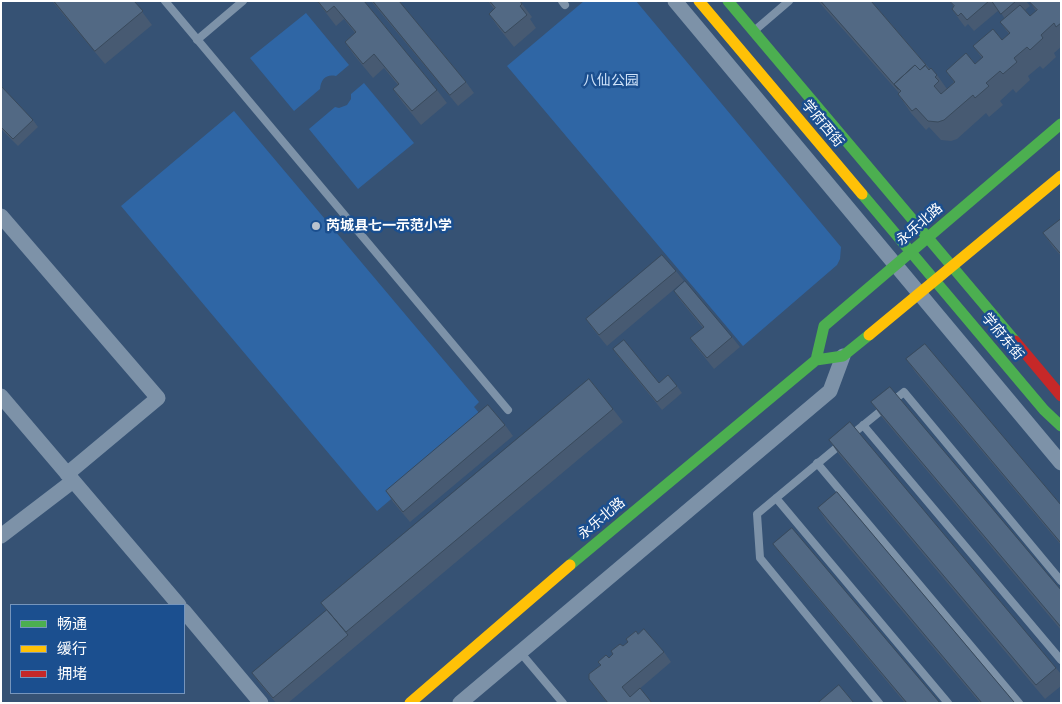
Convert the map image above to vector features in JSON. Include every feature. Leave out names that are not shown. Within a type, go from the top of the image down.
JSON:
[{"type":"main road","name":"学府西街","points":[[699,1],[922,266]]},
{"type":"main road","name":"学府西街","points":[[728,1],[939,253]]},
{"type":"main road","name":"永乐北路","points":[[410,703],[557,576],[816,360],[824,326],[1061,124]]},
{"type":"main road","points":[[816,360],[844,356],[1061,176]]},
{"type":"main road","name":"学府东街","points":[[939,253],[1061,396]]},
{"type":"main road","name":"学府东街","points":[[922,266],[1044,410],[1061,426]]},
{"type":"street","points":[[675,1],[1061,464]]},
{"type":"street","points":[[1,216],[158,398],[70,478],[1,536]]},
{"type":"street","points":[[460,703],[830,391],[844,356]]},
{"type":"street","points":[[1,396],[178,604]]},
{"type":"street","points":[[185,612],[261,703]]},
{"type":"lane","points":[[165,1],[508,410]]},
{"type":"lane","points":[[197,40],[243,1]]},
{"type":"lane","points":[[753,32],[789,1]]},
{"type":"lane","points":[[879,703],[760,558],[757,514],[904,392],[1061,581]]},
{"type":"lane","points":[[863,426],[1061,660]]},
{"type":"lane","points":[[817,464],[1019,703]]},
{"type":"lane","points":[[776,498],[948,703]]},
{"type":"lane","points":[[520,652],[563,703]]},
{"type":"green space","name":"八仙公园","points":[[584,1],[636,1],[841,247],[840,259],[837,265],[743,346],[507,66]]},
{"type":"green space","points":[[306,13],[349,65],[336,76],[325,78],[320,89],[294,111],[250,58]]},
{"type":"green space","points":[[364,83],[414,143],[358,189],[309,129],[335,107],[339,108],[347,105],[351,99],[351,94]]},
{"type":"green space","points":[[234,111],[479,402],[474,407],[485,420],[377,511],[121,206]]},
{"type":"building","points":[[54,1],[134,1],[143,11],[95,51]]},
{"type":"building","points":[[318,1],[364,1],[437,90],[412,111],[393,89],[399,84],[374,54],[363,64],[345,42],[356,32],[334,6],[327,12]]},
{"type":"building","points":[[373,1],[399,1],[466,82],[450,95]]},
{"type":"building","points":[[490,1],[520,1],[522,4],[520,6],[527,15],[505,33],[489,14],[495,8]]},
{"type":"building","points":[[821,1],[871,1],[926,65],[920,70],[915,65],[894,84],[898,89]]},
{"type":"building","points":[[950,1],[989,1],[967,20],[961,13],[958,16],[952,9],[954,6]]},
{"type":"building","points":[[992,1],[1016,1],[1001,14]]},
{"type":"building","points":[[1029,1],[1061,1],[1061,23],[1056,27],[1054,23],[1041,35],[1043,38],[1030,50],[1027,47],[1014,58],[1017,62],[1003,74],[1000,71],[986,83],[989,86],[975,98],[973,95],[944,120],[938,122],[928,121],[916,108],[912,111],[898,94],[901,91],[894,84],[915,65],[920,70],[925,65],[929,70],[931,68],[937,75],[935,77],[939,81],[934,86],[941,94],[955,82],[946,71],[966,53],[975,64],[983,57],[973,46],[993,29],[1002,40],[1010,33],[1000,22],[1020,5],[1030,16],[1037,10]]},
{"type":"building","points":[[1,86],[33,120],[13,139],[1,127]]},
{"type":"building","points":[[1061,219],[1061,252],[1060,253],[1043,233]]},
{"type":"building","points":[[662,255],[676,271],[599,335],[586,319]]},
{"type":"building","points":[[685,281],[732,337],[707,358],[690,338],[704,327],[674,291]]},
{"type":"building","points":[[624,340],[659,383],[668,375],[677,386],[657,402],[613,349]]},
{"type":"building","points":[[925,344],[1061,505],[1061,543],[906,359]]},
{"type":"building","points":[[589,379],[613,409],[346,632],[321,603]]},
{"type":"building","points":[[890,387],[1061,590],[1061,627],[871,402]]},
{"type":"building","points":[[488,405],[505,425],[403,512],[386,491]]},
{"type":"building","points":[[850,422],[1056,668],[1036,685],[829,440]]},
{"type":"building","points":[[837,492],[1014,703],[982,703],[818,508]]},
{"type":"building","points":[[792,528],[940,703],[907,703],[773,544]]},
{"type":"building","points":[[327,610],[348,635],[273,698],[252,673]]},
{"type":"building","points":[[644,629],[664,652],[622,687],[630,697],[640,688],[652,703],[608,703],[589,679],[589,674],[601,665],[598,662],[606,655],[609,658],[613,654],[611,651],[620,644],[623,646],[628,642],[626,639],[636,631],[638,634]]},
{"type":"building","points":[[839,685],[854,703],[818,703]]},
{"type":"traffic: fast","points":[[728,1],[1015,341]]},
{"type":"traffic: fast","points":[[816,360],[824,326],[1061,124]]},
{"type":"traffic: fast","points":[[862,194],[1044,410],[1061,426]]},
{"type":"traffic: fast","points":[[570,565],[816,360],[843,356],[869,335]]},
{"type":"traffic: slow","points":[[699,1],[862,194]]},
{"type":"traffic: slow","points":[[869,335],[1061,176]]},
{"type":"traffic: slow","points":[[410,703],[570,565]]},
{"type":"traffic: jam","points":[[1015,341],[1061,396]]},
{"type":"place","name":"芮城县七一示范小学","points":[[316,226]]}]
